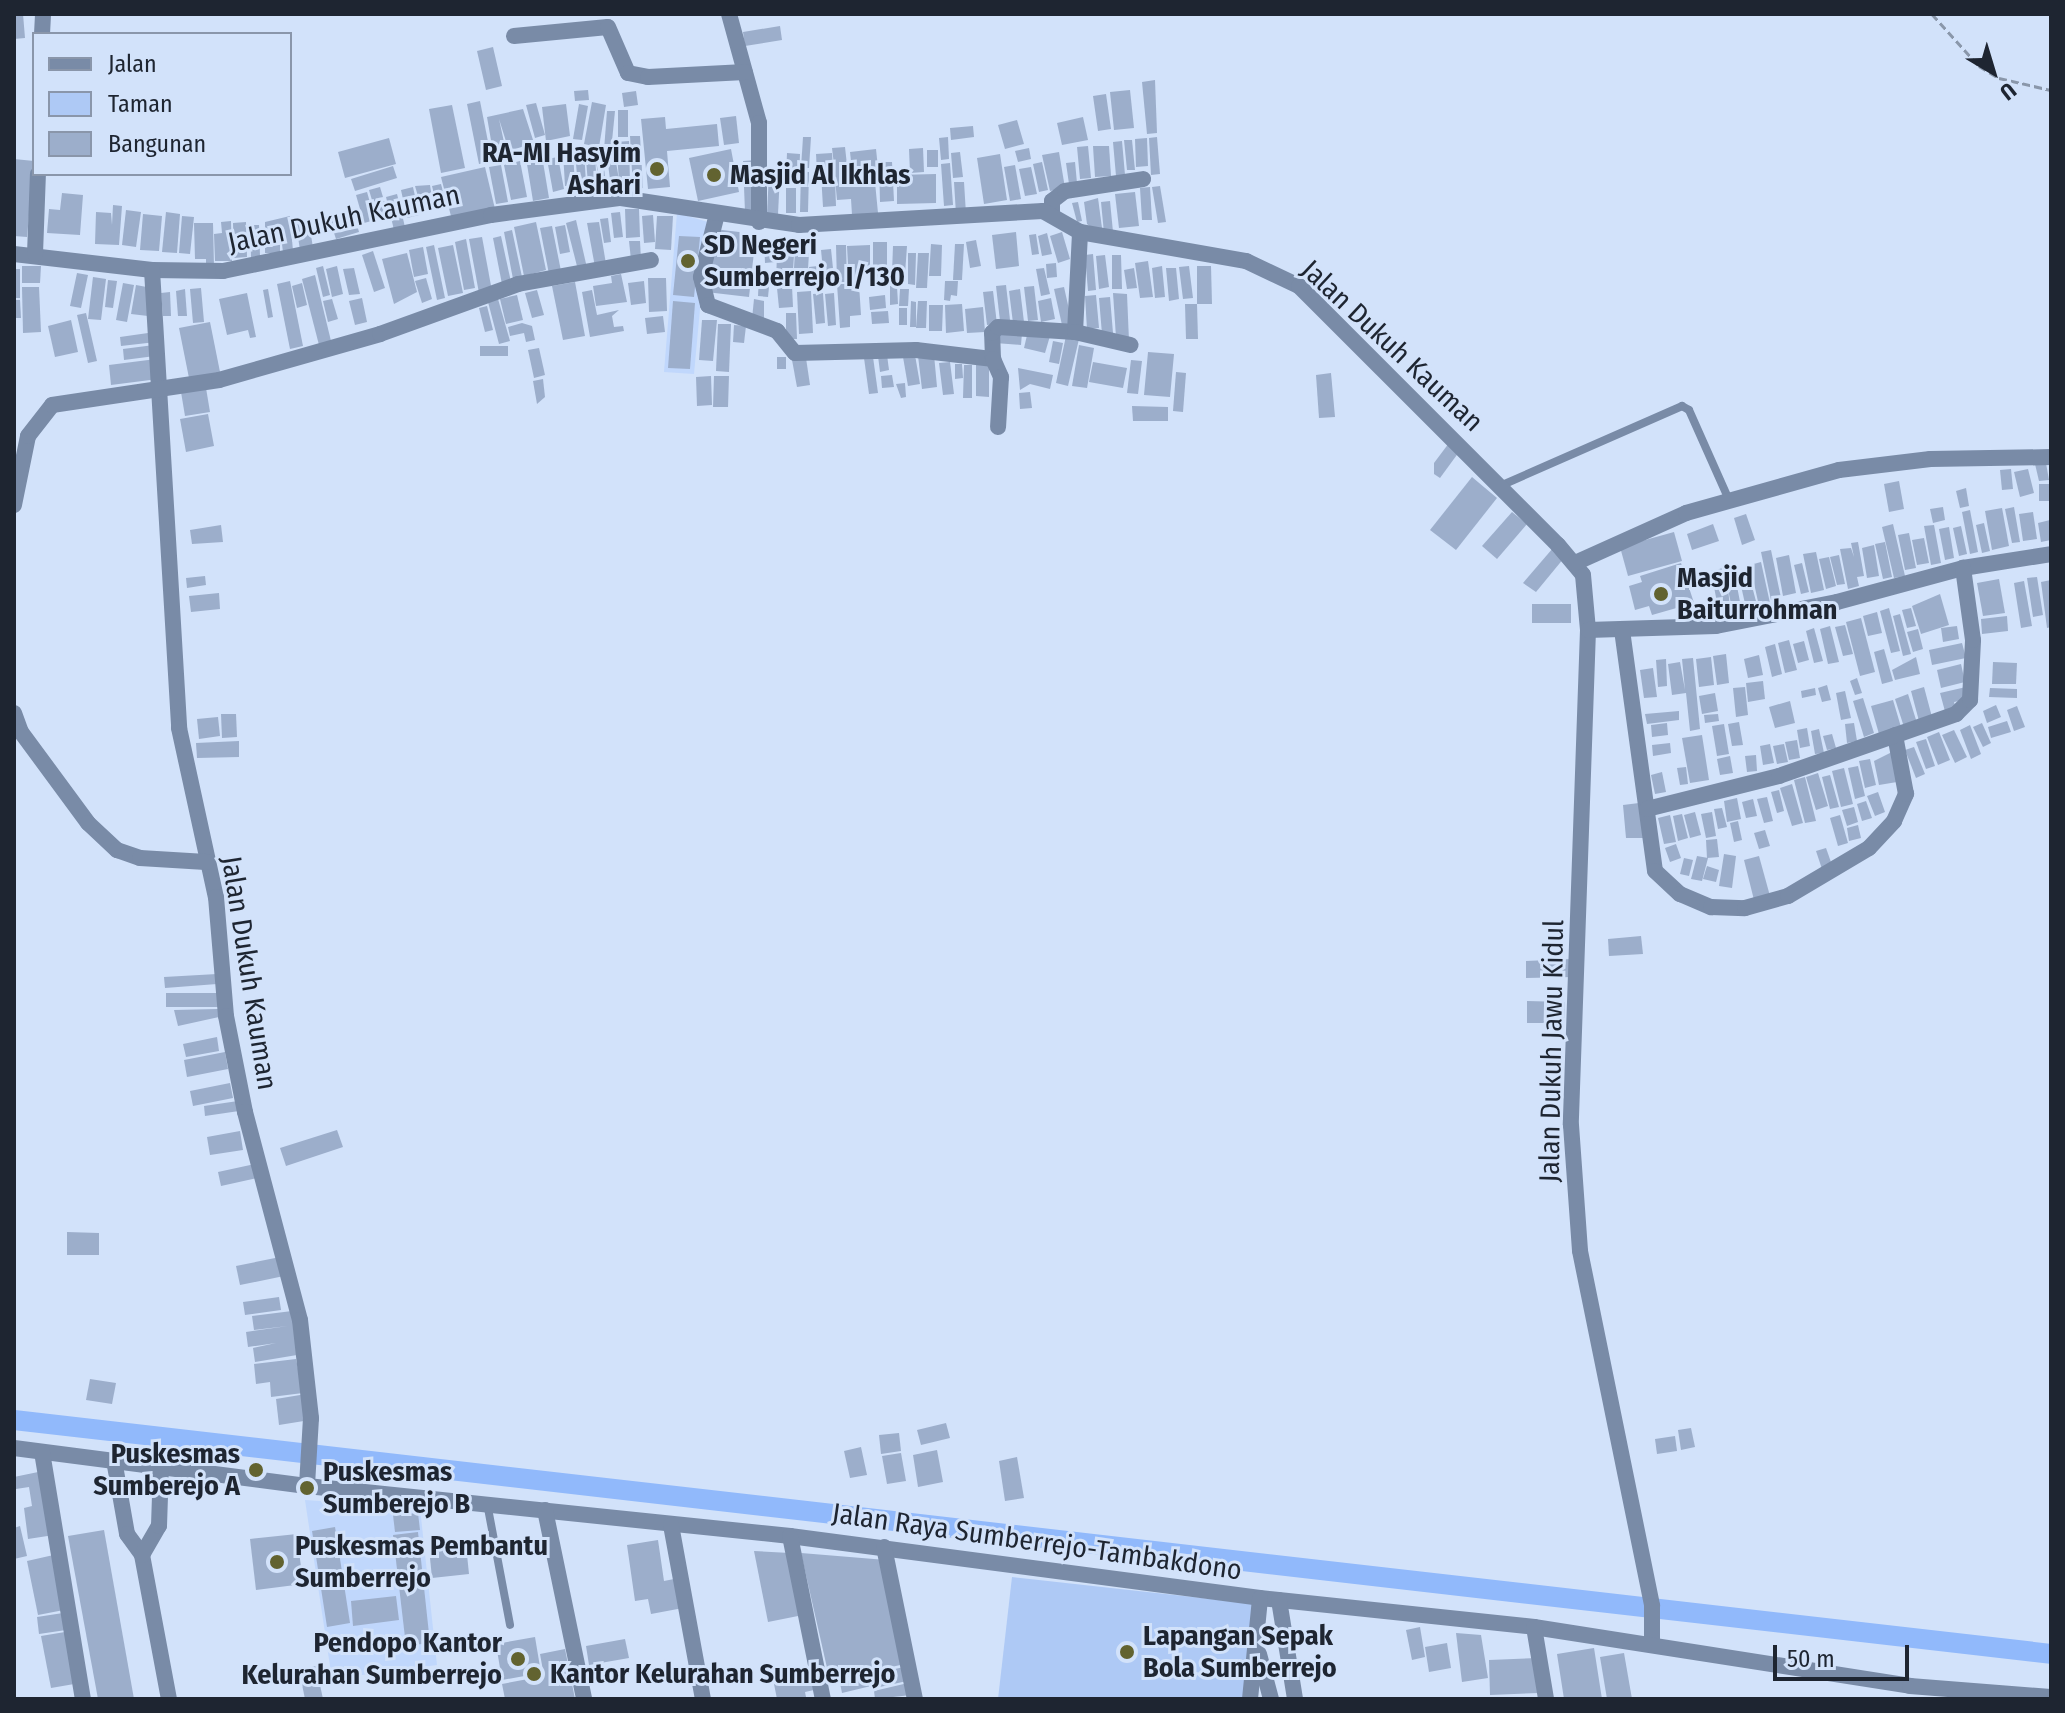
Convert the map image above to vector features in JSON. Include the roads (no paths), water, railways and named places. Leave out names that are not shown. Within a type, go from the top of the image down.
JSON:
[{"type":"street","points":[[729,14],[759,123],[759,222]]},
{"type":"street","points":[[514,36],[608,27],[628,73],[648,77],[745,72]]},
{"type":"street","points":[[35,254],[38,176]]},
{"type":"street","points":[[1052,214],[1052,201],[1065,191],[1143,179]]},
{"type":"street","name":"Jalan Dukuh Kauman","points":[[307,1486],[311,1418],[300,1320],[245,1112],[226,1016],[216,897],[179,728],[152,270],[212,272],[274,264],[491,215],[621,198],[759,222],[850,224],[1035,210],[1052,214],[1080,232],[1272,270],[1318,304],[1575,563],[1583,575],[1588,630]]},
{"type":"street","points":[[717,214],[701,277],[708,305],[777,331],[791,352],[953,351],[993,359]]},
{"type":"street","points":[[1075,332],[1080,232]]},
{"type":"street","points":[[14,254],[35,254],[152,270]]},
{"type":"street","points":[[14,505],[28,436],[52,405],[160,390],[327,350],[518,284],[651,260]]},
{"type":"street","points":[[998,427],[1001,377],[993,359],[992,333],[998,327],[1075,332],[1131,345]]},
{"type":"street","points":[[1575,563],[1647,528],[1729,500],[1839,470],[1930,459],[2051,457]]},
{"type":"street","points":[[1588,630],[1716,626],[1837,602],[1963,568],[2051,554]]},
{"type":"street","points":[[1647,809],[1779,776],[1895,735],[1944,722],[1970,700],[1973,640],[1963,568]]},
{"type":"street","name":"Jalan Dukuh Jawu Kidul","points":[[1588,630],[1571,1125],[1580,1251],[1652,1615],[1652,1638]]},
{"type":"street","points":[[1622,630],[1655,871],[1680,894],[1711,907],[1745,908],[1788,896],[1869,848],[1894,821],[1906,794],[1895,735]]},
{"type":"street","points":[[14,713],[21,732],[88,823],[117,850],[140,858],[206,862]]},
{"type":"street","name":"Jalan Raya Sumberrejo-Tambakdono","points":[[14,1448],[307,1486],[487,1502],[884,1547],[1260,1598],[1652,1638],[1912,1692],[2051,1697]]},
{"type":"street","points":[[42,1452],[83,1699]]},
{"type":"street","points":[[114,1460],[127,1534],[142,1555],[169,1699]]},
{"type":"street","points":[[142,1555],[159,1526],[161,1466]]},
{"type":"street","points":[[545,1510],[584,1699]]},
{"type":"street","points":[[671,1525],[703,1699]]},
{"type":"street","points":[[790,1536],[823,1699]]},
{"type":"street","points":[[884,1547],[915,1699]]},
{"type":"street","points":[[1250,1699],[1260,1598]]},
{"type":"street","points":[[1279,1600],[1295,1699]]},
{"type":"street","points":[[1534,1627],[1546,1699]]},
{"type":"street","points":[[1257,1645],[1271,1699]]},
{"type":"lane","points":[[1500,486],[1682,406],[1689,410],[1729,500]]},
{"type":"lane","points":[[487,1502],[510,1625]]},
{"type":"waterway","points":[[14,1420],[2051,1654]]},
{"type":"place","name":"RA-MI Hasyim Ashari","points":[[657,169]]},
{"type":"place","name":"Masjid Al Ikhlas","points":[[714,175]]},
{"type":"place","name":"SD Negeri Sumberrejo I/130","points":[[688,261]]},
{"type":"place","name":"Masjid Baiturrohman","points":[[1661,594]]},
{"type":"place","name":"Puskesmas Sumberejo A","points":[[256,1470]]},
{"type":"place","name":"Puskesmas Sumberejo B","points":[[307,1488]]},
{"type":"place","name":"Puskesmas Pembantu Sumberrejo","points":[[277,1562]]},
{"type":"place","name":"Lapangan Sepak Bola Sumberrejo","points":[[1127,1652]]},
{"type":"place","name":"Pendopo Kantor Kelurahan Sumberrejo","points":[[518,1659]]},
{"type":"place","name":"Kantor Kelurahan Sumberrejo","points":[[534,1674]]}]
